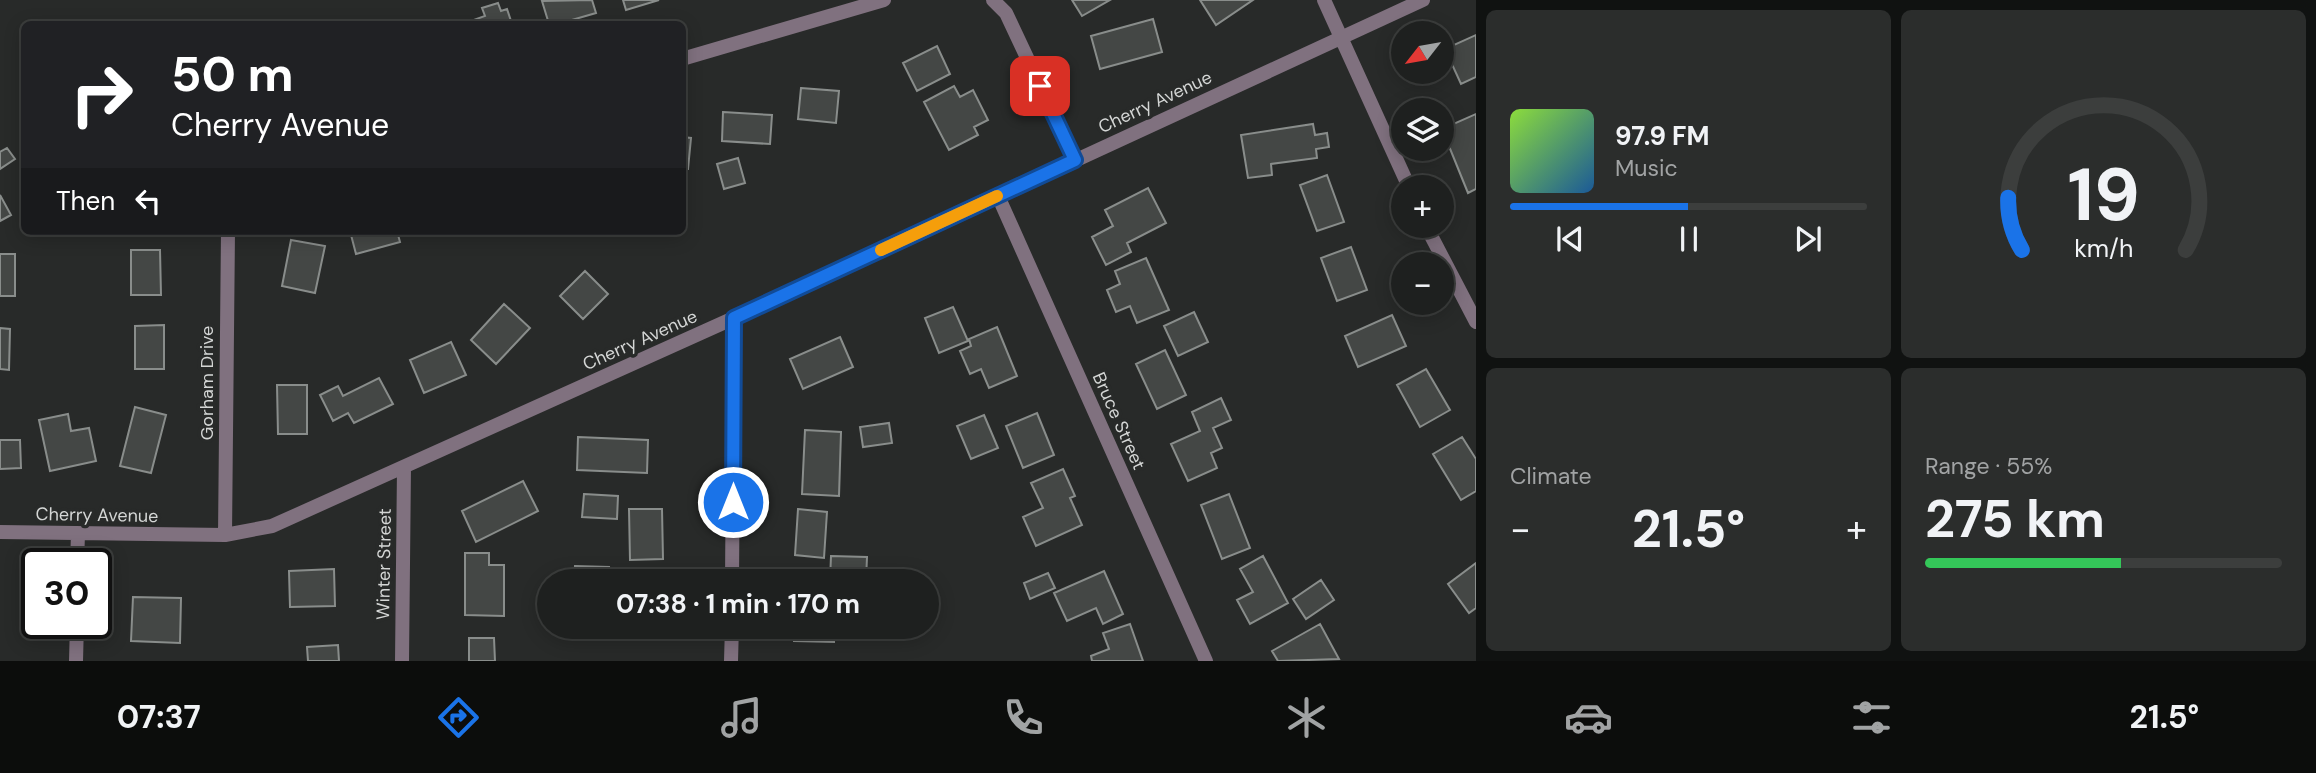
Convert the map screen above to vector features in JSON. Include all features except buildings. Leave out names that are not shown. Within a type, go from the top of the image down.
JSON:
[{"type":"street","points":[[686,58],[884,0]]},
{"type":"street","points":[[993,0],[1006,13],[1075,160]]},
{"type":"street","points":[[1324,0],[1404,175]]},
{"type":"street","name":"Cherry Avenue","points":[[0,532],[225,535],[272,526],[734,318],[1423,0]]},
{"type":"street","name":"Bruce Street","points":[[998,196],[1206,661]]},
{"type":"street","name":"Gorham Drive","points":[[225,535],[228,235]]},
{"type":"street","points":[[1432,238],[1476,322]]},
{"type":"street","points":[[732,569],[734,318]]},
{"type":"street","name":"Winter Street","points":[[402,661],[404,467]]},
{"type":"street","points":[[78,534],[78,548]]},
{"type":"street","points":[[76,661],[77,639]]},
{"type":"street","points":[[732,639],[732,661]]},
{"type":"slow traffic","points":[[881,250],[997,196]]},
{"type":"route","points":[[733,502],[734,318],[1075,160],[1040,86]]}]
